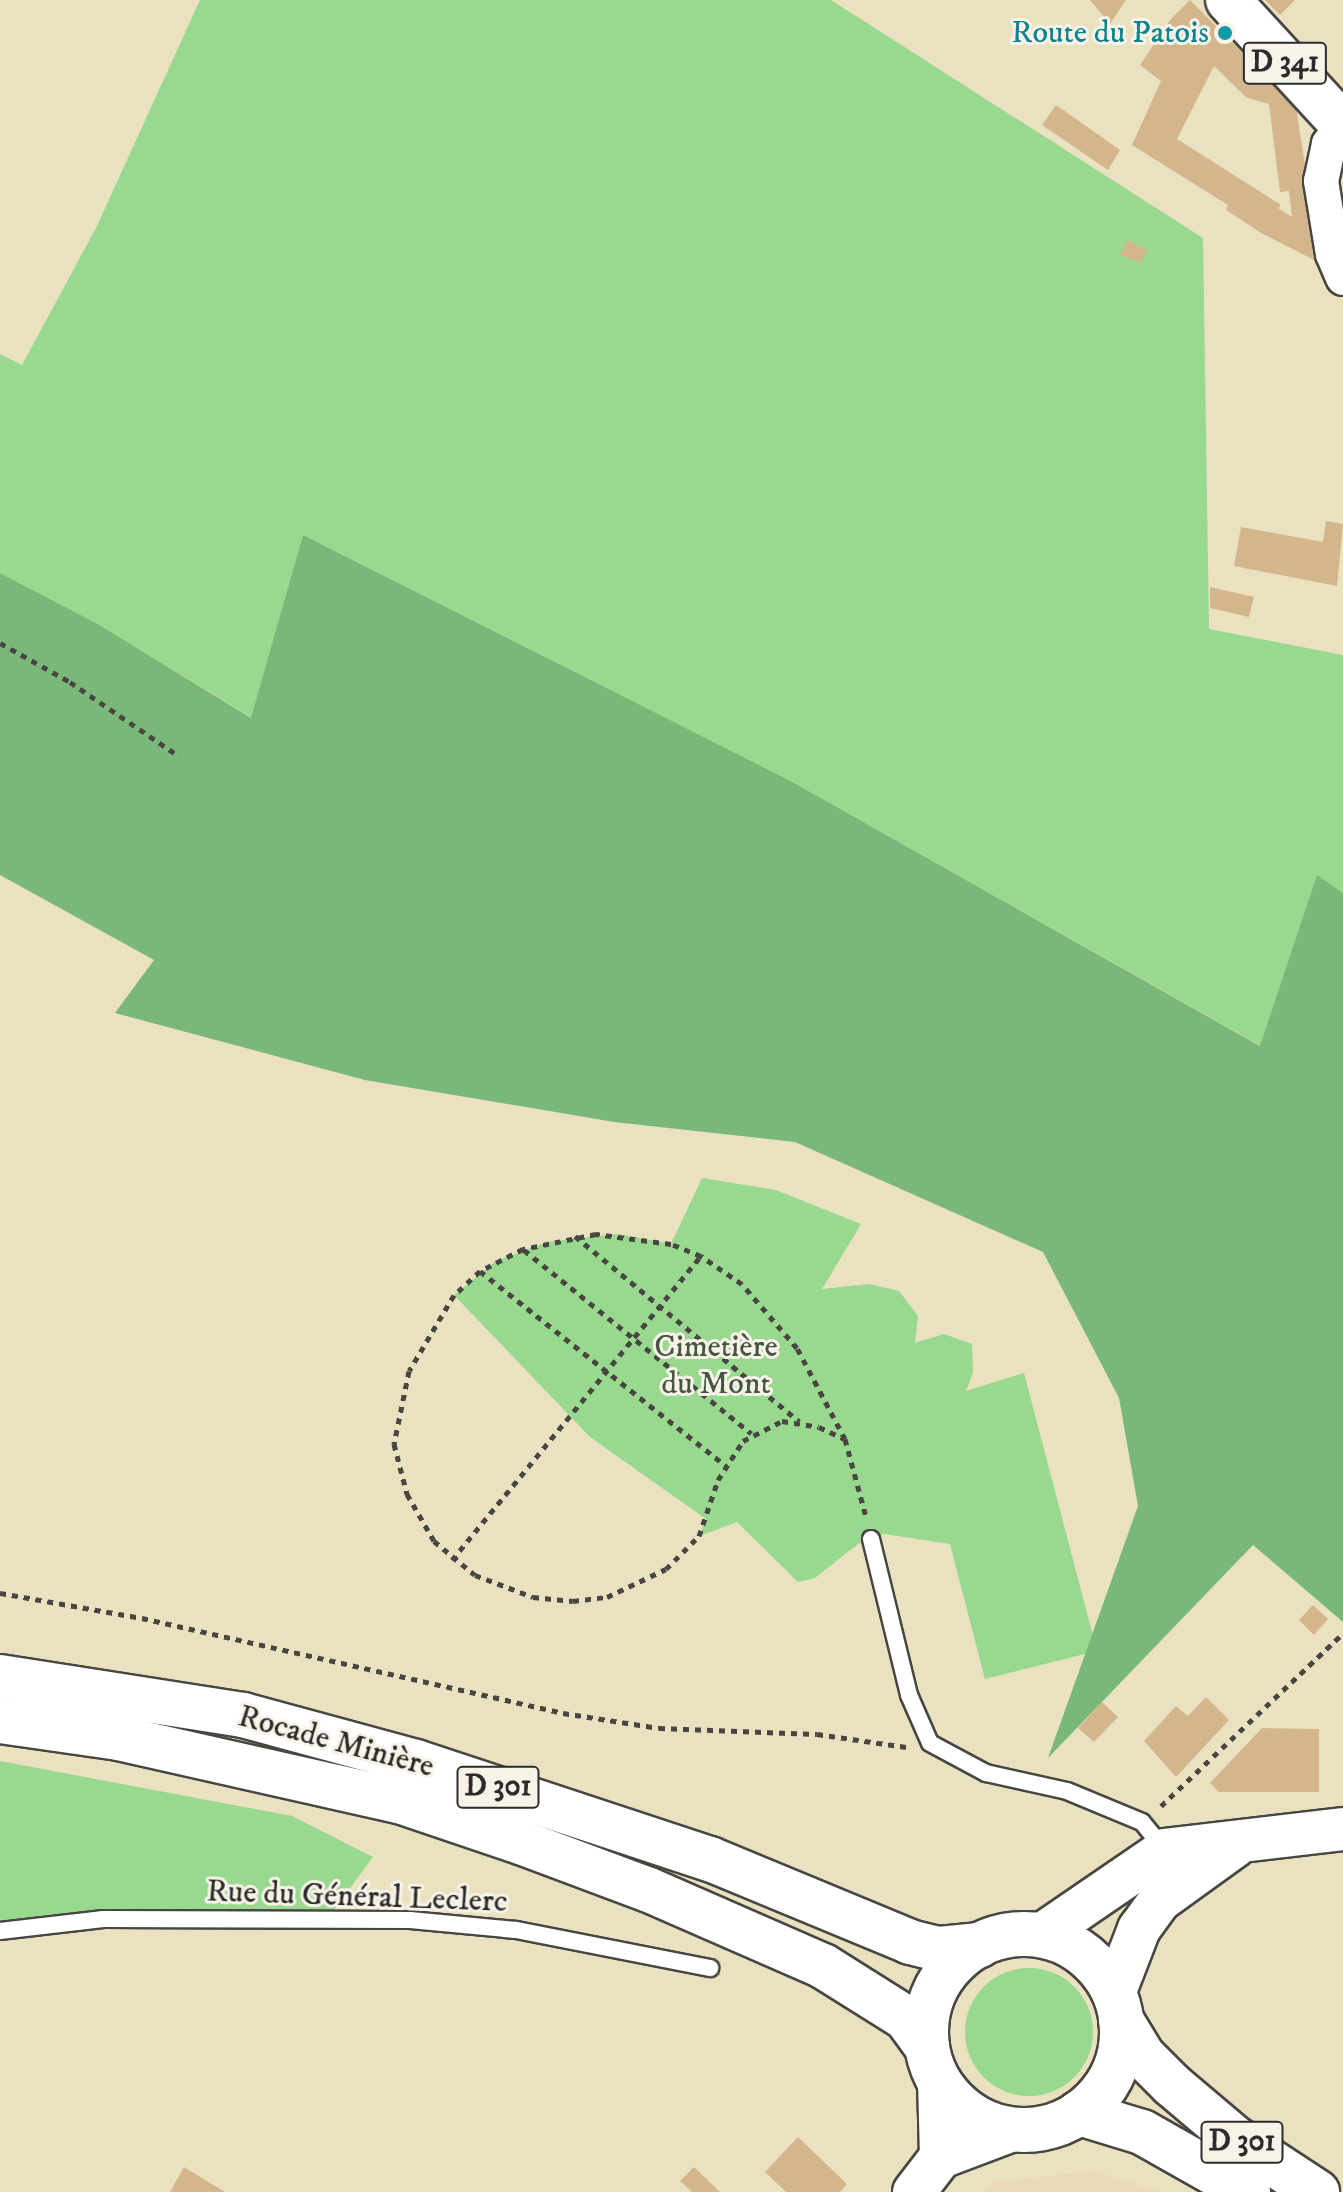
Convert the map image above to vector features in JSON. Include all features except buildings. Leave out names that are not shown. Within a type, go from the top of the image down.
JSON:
[{"type":"main road","name":"D 341","points":[[1228,0],[1343,126]]},
{"type":"main road","name":"Rocade Minière","points":[[0,1677],[243,1715],[416,1762],[710,1859],[910,1942],[939,1949],[980,1945]]},
{"type":"main road","name":"Rocade Minière","points":[[0,1721],[119,1738],[383,1798],[523,1843],[649,1890],[823,1966],[906,2018],[933,2064]]},
{"type":"main road","points":[[1010,1935],[1041,1935],[1093,1962],[1118,2007],[1113,2073],[1099,2096],[1079,2113],[1047,2127],[1013,2130],[970,2114],[933,2064],[930,2000],[955,1963],[980,1945],[1010,1935]]},
{"type":"main road","name":"D 301","points":[[1118,2007],[1143,2056],[1172,2085],[1236,2139],[1317,2192]]},
{"type":"main road","name":"D 301","points":[[1079,2113],[1142,2132],[1248,2192]]},
{"type":"street","points":[[1343,126],[1329,144],[1321,181],[1333,254],[1343,278]]},
{"type":"street","points":[[1041,1935],[1165,1849],[1236,1845],[1343,1829]]},
{"type":"street","points":[[1118,2007],[1139,1929],[1159,1901],[1165,1849]]},
{"type":"street","points":[[933,2064],[941,2157]]},
{"type":"street","points":[[914,2192],[941,2157],[1013,2130]]},
{"type":"lane","points":[[871,1539],[909,1695],[930,1743],[986,1773],[1067,1791],[1165,1849]]},
{"type":"lane","name":"Rue du Général Leclerc","points":[[0,1931],[103,1919],[410,1920],[516,1930],[710,1968]]},
{"type":"path","points":[[0,643],[70,682],[179,756]]},
{"type":"path","points":[[845,1439],[802,1423],[782,1421],[751,1433],[726,1466],[699,1536],[666,1569],[626,1591],[573,1601],[533,1597],[499,1586],[452,1560],[417,1518],[407,1494],[394,1427],[421,1342],[454,1295],[480,1271],[523,1249],[575,1236],[618,1234],[701,1256],[742,1284],[780,1323],[845,1439],[871,1539]]},
{"type":"path","points":[[575,1236],[802,1423]]},
{"type":"path","points":[[523,1249],[751,1433]]},
{"type":"path","points":[[452,1560],[701,1256]]},
{"type":"path","points":[[480,1271],[726,1466]]},
{"type":"path","points":[[0,1593],[142,1618],[563,1713],[659,1728],[817,1734],[908,1747],[930,1743]]},
{"type":"path","points":[[1165,1849],[1343,1633]]},
{"type":"shaded area","points":[[1095,2171],[1161,2192],[980,2192],[995,2182]]},
{"type":"green space","points":[[200,0],[831,0],[1203,238],[1209,629],[1343,655],[1343,893],[1317,876],[1261,1046],[789,780],[303,535],[252,718],[98,624],[0,573],[0,354],[22,365],[96,228]]},
{"type":"green space","points":[[303,535],[789,780],[1260,1046],[1317,875],[1343,893],[1343,1622],[1253,1545],[1048,1758],[1138,1506],[1119,1398],[1043,1252],[795,1142],[614,1122],[365,1080],[115,1013],[154,960],[0,875],[0,573],[98,624],[251,718]]},
{"type":"green space","name":"Cimetière du Mont","points":[[702,1178],[776,1190],[861,1224],[822,1289],[869,1284],[899,1291],[918,1316],[915,1343],[944,1334],[972,1344],[973,1373],[966,1391],[1024,1373],[1097,1651],[985,1679],[950,1544],[884,1534],[858,1544],[815,1578],[798,1582],[737,1522],[699,1536],[706,1519],[590,1437],[454,1295],[496,1261],[547,1242],[618,1234],[671,1244]]},
{"type":"green space","points":[[0,1761],[292,1816],[373,1857],[328,1918],[228,1918],[0,1931]]},
{"type":"green space","points":[[1029,1968],[1053,1973],[1074,1987],[1088,2008],[1093,2032],[1088,2056],[1074,2077],[1053,2091],[1029,2096],[1005,2091],[984,2077],[970,2056],[965,2032],[970,2008],[984,1987],[1005,1973]]},
{"type":"place","name":"Route du Patois","points":[[1225,33]]}]
